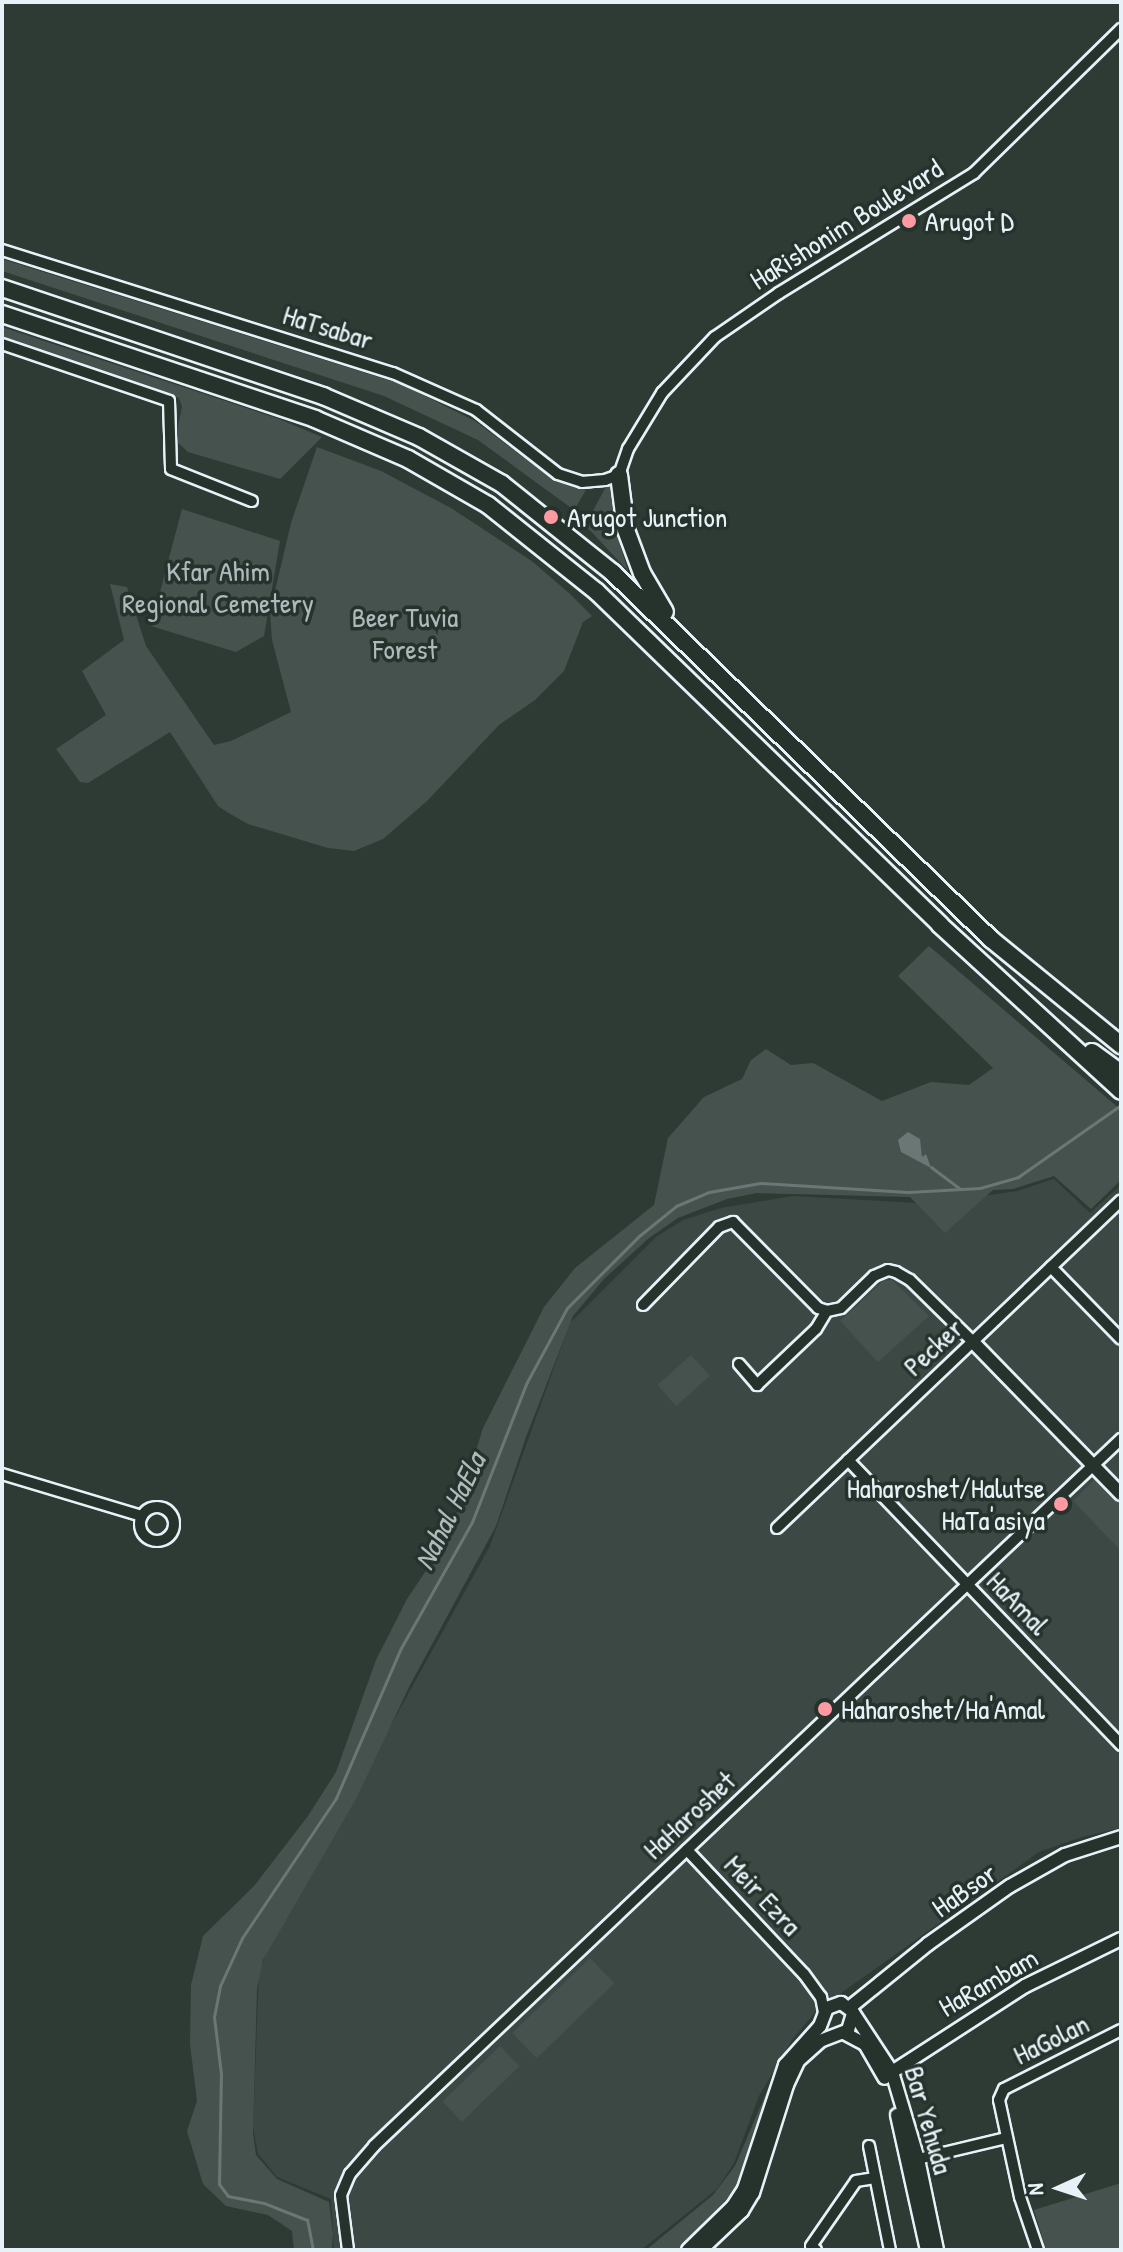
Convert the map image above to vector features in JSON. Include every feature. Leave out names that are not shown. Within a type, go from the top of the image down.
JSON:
[{"type":"highway","points":[[2,288],[323,396],[448,452],[502,484],[572,538],[696,651],[991,939],[1121,1045]]},
{"type":"highway","points":[[2,314],[315,419],[408,459],[488,505],[561,559],[597,592],[948,932],[1042,1015],[1121,1091]]},
{"type":"highway","points":[[619,475],[626,530],[642,573],[659,603],[696,651]]},
{"type":"highway","points":[[1042,1015],[1121,1073]]},
{"type":"street","name":"HaRishonim Boulevard","points":[[619,475],[628,449],[662,393],[715,337],[779,293],[974,173],[1121,29]]},
{"type":"street","name":"HaTsabar","points":[[2,250],[393,373],[476,410],[543,464],[571,479],[594,481],[619,475]]},
{"type":"street","points":[[2,344],[169,401],[171,469],[252,501]]},
{"type":"street","name":"Pecker","points":[[777,1528],[1121,1200]]},
{"type":"street","points":[[643,1305],[719,1227],[733,1222],[813,1303],[827,1311],[841,1308],[874,1276],[888,1270],[910,1280],[1121,1494]]},
{"type":"street","points":[[1051,1267],[1121,1339]]},
{"type":"street","points":[[739,1364],[757,1385],[816,1329],[827,1311]]},
{"type":"street","name":"HaHaroshet","points":[[348,2250],[341,2195],[357,2164],[1121,1439]]},
{"type":"street","name":"HaAmal","points":[[848,1460],[1121,1745]]},
{"type":"street","points":[[2,1474],[142,1516]]},
{"type":"street","name":"HaBsor","points":[[848,2008],[928,1944],[1010,1886],[1065,1855],[1121,1837]]},
{"type":"street","name":"Meir Ezra","points":[[687,1850],[804,1974],[821,1997],[824,2015]]},
{"type":"street","name":"HaRambam","points":[[887,2073],[1025,1986],[1121,1939]]},
{"type":"street","name":"Meir Ezra","points":[[804,1974],[848,2008]]},
{"type":"street","points":[[688,2250],[733,2206],[744,2189],[759,2151],[781,2073],[831,2005],[848,2008],[851,2027],[820,2041],[798,2061],[787,2085],[753,2193],[742,2211],[701,2250]]},
{"type":"street","name":"Bar Yehuda","points":[[848,2008],[879,2048],[918,2159],[937,2250]]},
{"type":"street","points":[[824,2015],[829,2030],[841,2033]]},
{"type":"street","name":"HaGolan","points":[[1038,2250],[999,2112],[1004,2089],[1121,2030]]},
{"type":"street","name":"Bar Yehuda","points":[[841,2033],[865,2044],[887,2073],[927,2250]]},
{"type":"street","points":[[918,2159],[1006,2138]]},
{"type":"street","points":[[869,2146],[890,2250]]},
{"type":"street","points":[[816,2250],[811,2246],[856,2181],[875,2178]]},
{"type":"shaded area","points":[[908,1132],[920,1139],[922,1157],[926,1154],[931,1168],[901,1152],[898,1140]]},
{"type":"shaded area","points":[[1054,1179],[1090,1213],[1121,1185],[1121,1828],[1039,1852],[816,2011],[792,2040],[759,2096],[734,2163],[717,2189],[641,2250],[334,2250],[331,2199],[277,2177],[258,2154],[253,2127],[259,1972],[270,1944],[490,1546],[570,1323],[656,1237],[683,1220],[721,1208],[793,1196],[918,1203],[950,1201],[1017,1191]]},
{"type":"green space","points":[[2,259],[401,384],[475,421],[548,476],[586,490],[574,510],[478,440],[384,396],[2,271]]},
{"type":"green space","points":[[2,327],[279,419],[322,437],[280,479],[188,452],[175,440],[182,407],[179,398],[2,338]]},
{"type":"green space","name":"Beer Tuvia Forest","points":[[317,447],[381,471],[451,508],[533,562],[570,594],[592,616],[583,622],[564,671],[535,700],[499,725],[427,801],[383,839],[354,851],[328,848],[248,824],[227,812],[218,806],[170,732],[88,783],[80,782],[56,749],[106,715],[82,671],[124,640],[110,584],[127,587],[146,646],[214,745],[231,741],[291,712],[272,640],[270,612],[291,523]]},
{"type":"green space","points":[[607,485],[613,488],[614,526],[628,571],[585,525]]},
{"type":"green space","name":"Kfar Ahim Regional Cemetery","points":[[182,509],[280,541],[264,636],[236,652],[151,626]]},
{"type":"green space","points":[[929,946],[1121,1110],[1121,1180],[1091,1209],[1054,1176],[1013,1189],[993,1190],[945,1233],[910,1197],[757,1193],[727,1199],[678,1218],[649,1238],[604,1279],[573,1316],[526,1437],[496,1526],[410,1685],[356,1799],[263,1960],[257,1989],[253,2133],[256,2155],[277,2179],[329,2202],[333,2234],[332,2250],[294,2250],[292,2231],[268,2215],[226,2206],[203,2184],[187,2131],[197,2101],[190,2044],[191,1985],[203,1936],[254,1886],[308,1816],[336,1772],[376,1660],[407,1599],[450,1535],[483,1428],[544,1307],[575,1268],[654,1205],[668,1138],[704,1097],[742,1079],[751,1060],[766,1049],[791,1065],[813,1063],[882,1101],[931,1082],[969,1085],[993,1068],[898,976]]},
{"type":"green space","points":[[892,1280],[929,1316],[878,1362],[840,1321],[883,1281]]},
{"type":"green space","points":[[691,1355],[710,1376],[676,1406],[658,1385]]},
{"type":"green space","points":[[1095,1479],[1121,1506],[1121,1551],[1073,1501]]},
{"type":"green space","points":[[590,1958],[614,1983],[537,2058],[512,2033]]},
{"type":"green space","points":[[500,2046],[519,2066],[462,2122],[442,2102]]},
{"type":"green space","points":[[770,2084],[742,2176],[734,2191],[678,2250],[646,2250],[713,2195],[735,2166]]},
{"type":"green space","points":[[1121,2183],[1121,2250],[1046,2250],[1034,2210]]},
{"type":"waterway","name":"Nahal HaEla","points":[[313,2250],[307,2220],[264,2203],[228,2196],[219,2184],[221,2074],[214,2017],[220,1986],[242,1938],[336,1798],[401,1648],[472,1522],[527,1382],[567,1308],[639,1236],[676,1206],[709,1192],[760,1183],[908,1192],[980,1188],[1018,1177],[1121,1105]]},
{"type":"waterway","points":[[931,1167],[960,1189]]},
{"type":"place","name":"Arugot D","points":[[909,221]]},
{"type":"place","name":"Arugot Junction","points":[[551,517]]},
{"type":"place","name":"Haharoshet/Halutse HaTa'asiya","points":[[1061,1504]]},
{"type":"place","name":"Haharoshet/Ha'Amal","points":[[825,1709]]}]
